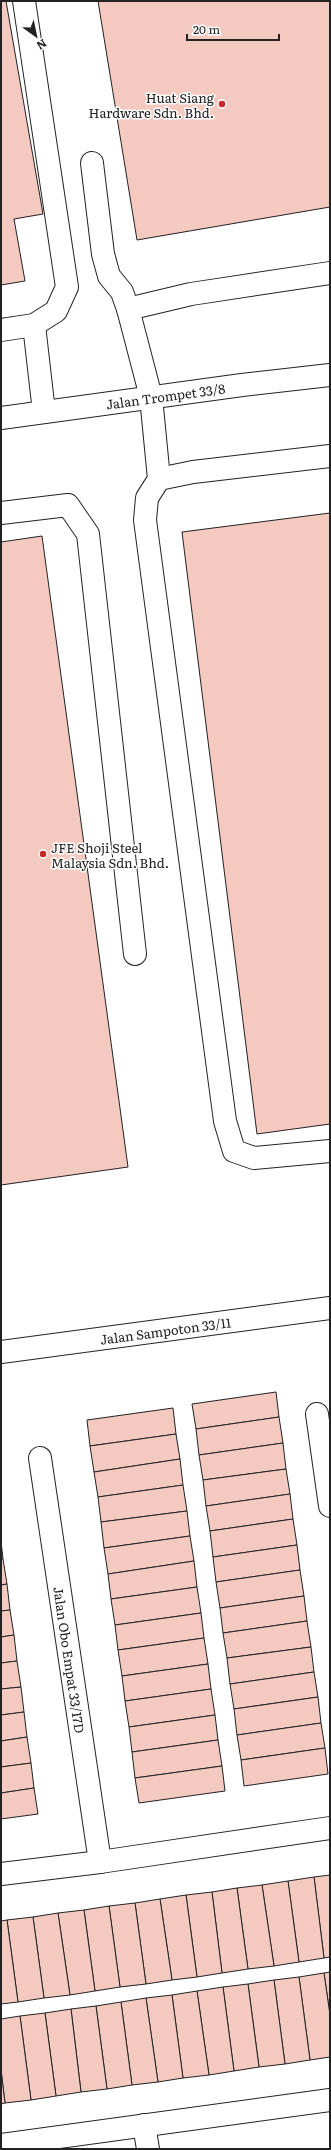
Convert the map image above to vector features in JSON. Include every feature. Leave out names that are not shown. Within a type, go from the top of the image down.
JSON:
[{"type":"street","points":[[1,330],[34,325],[56,311],[67,287],[24,1]]},
{"type":"street","points":[[92,164],[103,254],[109,276],[122,292],[128,310],[150,397],[159,479],[147,498],[145,520],[225,1121],[234,1151],[254,1158],[330,1151]]},
{"type":"street","points":[[128,310],[191,294],[330,273]]},
{"type":"street","points":[[34,325],[44,412]]},
{"type":"street","name":"Jalan Trompet 33/8","points":[[1,418],[150,397],[330,376]]},
{"type":"street","points":[[159,479],[193,472],[330,456]]},
{"type":"street","points":[[1,513],[68,504],[88,534],[135,954]]},
{"type":"street","name":"Jalan Sampoton 33/11","points":[[1,1352],[330,1308]]},
{"type":"street","points":[[317,1414],[330,1506]]},
{"type":"street","name":"Jalan Obo Empat 33/17D","points":[[40,1458],[100,1862]]},
{"type":"street","points":[[1,1874],[100,1862],[330,1828]]},
{"type":"street","points":[[1,2145],[330,2100]]},
{"type":"street","points":[[144,2125],[148,2149]]},
{"type":"building","points":[[1,1],[6,1],[43,214],[14,219],[25,281],[1,285]]},
{"type":"building","name":"Huat Siang Hardware Sdn. Bhd.","points":[[98,1],[330,1],[330,207],[137,240]]},
{"type":"building","points":[[330,513],[330,1124],[257,1134],[182,532]]},
{"type":"building","name":"JFE Shoji Steel Malaysia Sdn. Bhd.","points":[[42,536],[128,1167],[1,1185],[1,542]]},
{"type":"building","points":[[276,1392],[279,1417],[196,1429],[192,1404]]},
{"type":"building","points":[[173,1408],[176,1434],[90,1446],[87,1420]]},
{"type":"building","points":[[279,1417],[283,1443],[199,1455],[196,1429]]},
{"type":"building","points":[[176,1434],[180,1459],[94,1472],[90,1446]]},
{"type":"building","points":[[283,1443],[286,1469],[203,1480],[199,1455]]},
{"type":"building","points":[[180,1459],[183,1485],[98,1497],[94,1472]]},
{"type":"building","points":[[286,1469],[290,1494],[206,1506],[203,1480]]},
{"type":"building","points":[[183,1485],[187,1511],[101,1522],[98,1497]]},
{"type":"building","points":[[290,1494],[293,1519],[210,1531],[206,1506]]},
{"type":"building","points":[[187,1511],[190,1536],[104,1548],[101,1522]]},
{"type":"building","points":[[293,1519],[297,1545],[213,1557],[210,1531]]},
{"type":"building","points":[[190,1536],[194,1561],[108,1574],[104,1548]]},
{"type":"building","points":[[1,1541],[3,1559],[1,1559]]},
{"type":"building","points":[[297,1545],[300,1570],[216,1582],[213,1557]]},
{"type":"building","points":[[1,1559],[3,1559],[7,1584],[1,1585]]},
{"type":"building","points":[[194,1561],[197,1587],[111,1599],[108,1574]]},
{"type":"building","points":[[300,1570],[304,1596],[220,1608],[216,1582]]},
{"type":"building","points":[[7,1584],[10,1610],[1,1611],[1,1585]]},
{"type":"building","points":[[197,1587],[201,1613],[115,1625],[111,1599]]},
{"type":"building","points":[[304,1596],[307,1621],[223,1633],[220,1608]]},
{"type":"building","points":[[10,1610],[14,1635],[1,1637],[1,1611]]},
{"type":"building","points":[[201,1613],[204,1638],[118,1650],[115,1625]]},
{"type":"building","points":[[307,1621],[311,1647],[227,1658],[223,1633]]},
{"type":"building","points":[[14,1635],[17,1661],[1,1663],[1,1637]]},
{"type":"building","points":[[204,1638],[208,1664],[122,1676],[118,1650]]},
{"type":"building","points":[[311,1647],[314,1672],[230,1684],[227,1658]]},
{"type":"building","points":[[17,1661],[21,1687],[1,1689],[1,1663]]},
{"type":"building","points":[[208,1664],[211,1689],[125,1701],[122,1676]]},
{"type":"building","points":[[314,1672],[318,1697],[234,1709],[230,1684]]},
{"type":"building","points":[[21,1687],[24,1712],[1,1715],[1,1689]]},
{"type":"building","points":[[211,1689],[215,1715],[129,1727],[125,1701]]},
{"type":"building","points":[[318,1697],[321,1723],[237,1735],[234,1709]]},
{"type":"building","points":[[24,1712],[27,1737],[1,1741],[1,1715]]},
{"type":"building","points":[[215,1715],[218,1740],[132,1752],[129,1727]]},
{"type":"building","points":[[321,1723],[325,1748],[241,1760],[237,1735]]},
{"type":"building","points":[[27,1737],[31,1763],[1,1767],[1,1741]]},
{"type":"building","points":[[218,1740],[222,1766],[135,1778],[132,1752]]},
{"type":"building","points":[[325,1748],[328,1774],[244,1786],[241,1760]]},
{"type":"building","points":[[31,1763],[34,1788],[1,1793],[1,1767]]},
{"type":"building","points":[[222,1766],[225,1791],[139,1803],[135,1778]]},
{"type":"building","points":[[34,1788],[38,1814],[1,1819],[1,1793]]},
{"type":"building","points":[[330,1875],[330,1957],[324,1958],[314,1877]]},
{"type":"building","points":[[314,1877],[324,1958],[299,1962],[288,1881]]},
{"type":"building","points":[[288,1881],[299,1962],[274,1966],[262,1885]]},
{"type":"building","points":[[262,1885],[274,1966],[248,1969],[237,1888]]},
{"type":"building","points":[[237,1888],[248,1969],[222,1973],[212,1892]]},
{"type":"building","points":[[212,1892],[222,1973],[197,1977],[186,1895]]},
{"type":"building","points":[[186,1895],[197,1977],[172,1980],[160,1899]]},
{"type":"building","points":[[160,1899],[172,1980],[146,1984],[135,1903]]},
{"type":"building","points":[[135,1903],[146,1984],[120,1987],[109,1906]]},
{"type":"building","points":[[109,1906],[120,1987],[95,1991],[84,1910]]},
{"type":"building","points":[[84,1910],[95,1991],[70,1995],[58,1913]]},
{"type":"building","points":[[58,1913],[70,1995],[44,1998],[33,1917]]},
{"type":"building","points":[[33,1917],[44,1998],[18,2002],[7,1920]]},
{"type":"building","points":[[7,1920],[18,2002],[1,2004],[1,1921]]},
{"type":"building","points":[[330,1972],[330,2015],[324,1973]]},
{"type":"building","points":[[324,1973],[330,2015],[330,2057],[310,2060],[299,1977]]},
{"type":"building","points":[[299,1977],[310,2060],[285,2064],[274,1980]]},
{"type":"building","points":[[274,1980],[285,2064],[259,2067],[248,1984]]},
{"type":"building","points":[[248,1984],[259,2067],[234,2071],[223,1987]]},
{"type":"building","points":[[223,1987],[234,2071],[209,2075],[197,1991]]},
{"type":"building","points":[[197,1991],[209,2075],[183,2078],[172,1995]]},
{"type":"building","points":[[172,1995],[183,2078],[158,2082],[146,1998]]},
{"type":"building","points":[[146,1998],[158,2082],[132,2085],[121,2002]]},
{"type":"building","points":[[121,2002],[132,2085],[107,2089],[96,2006]]},
{"type":"building","points":[[96,2006],[107,2089],[81,2092],[71,2009]]},
{"type":"building","points":[[71,2009],[81,2092],[56,2096],[45,2013]]},
{"type":"building","points":[[45,2013],[56,2096],[31,2100],[20,2016]]},
{"type":"building","points":[[20,2016],[31,2100],[5,2103],[1,2070],[1,2019]]},
{"type":"building","points":[[1,2070],[5,2103],[1,2104]]},
{"type":"place","name":"Huat Siang Hardware Sdn. Bhd.","points":[[222,104]]},
{"type":"place","name":"JFE Shoji Steel Malaysia Sdn. Bhd.","points":[[43,854]]}]
